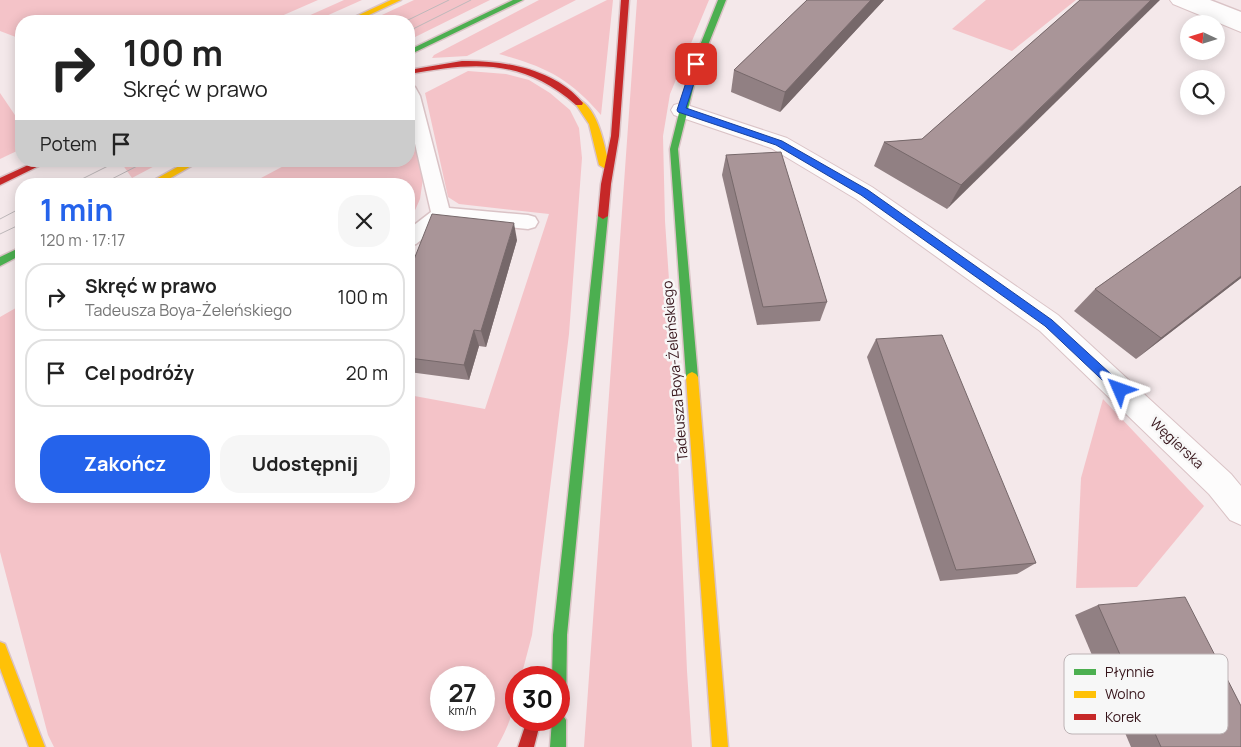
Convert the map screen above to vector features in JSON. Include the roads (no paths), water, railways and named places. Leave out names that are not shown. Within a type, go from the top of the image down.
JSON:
[{"type":"main road","points":[[363,15],[397,0]]},
{"type":"main road","points":[[415,50],[519,0]]},
{"type":"main road","points":[[560,666],[560,635],[606,184],[615,136],[625,0]]},
{"type":"main road","name":"Tadeusza Boya-Żeleńskiego","points":[[720,747],[674,149],[682,110],[701,48],[722,0]]},
{"type":"main road","points":[[415,71],[473,63],[510,68],[558,84],[579,102],[593,122],[603,149],[606,184]]},
{"type":"main road","points":[[0,182],[32,167]]},
{"type":"main road","points":[[163,178],[184,167]]},
{"type":"main road","points":[[0,262],[15,254]]},
{"type":"main road","points":[[551,666],[560,635]]},
{"type":"main road","points":[[0,649],[37,747]]},
{"type":"main road","points":[[526,747],[531,731]]},
{"type":"main road","points":[[558,747],[559,731]]},
{"type":"street","points":[[1179,0],[1241,26]]},
{"type":"street","name":"Węgierska","points":[[682,110],[779,143],[864,193],[1049,323],[1220,484],[1241,510]]},
{"type":"lane","points":[[1196,0],[1241,17]]},
{"type":"lane","points":[[415,108],[441,214]]},
{"type":"lane","points":[[441,214],[528,222]]},
{"type":"lane","points":[[415,235],[430,225],[441,214]]},
{"type":"tram line","points":[[415,17],[449,0]]},
{"type":"tram line","points":[[415,28],[471,0]]},
{"type":"tram line","points":[[84,178],[106,167]]},
{"type":"tram line","points":[[114,178],[135,167]]},
{"type":"tram line","points":[[0,219],[15,211]]},
{"type":"tram line","points":[[0,234],[15,227]]}]
